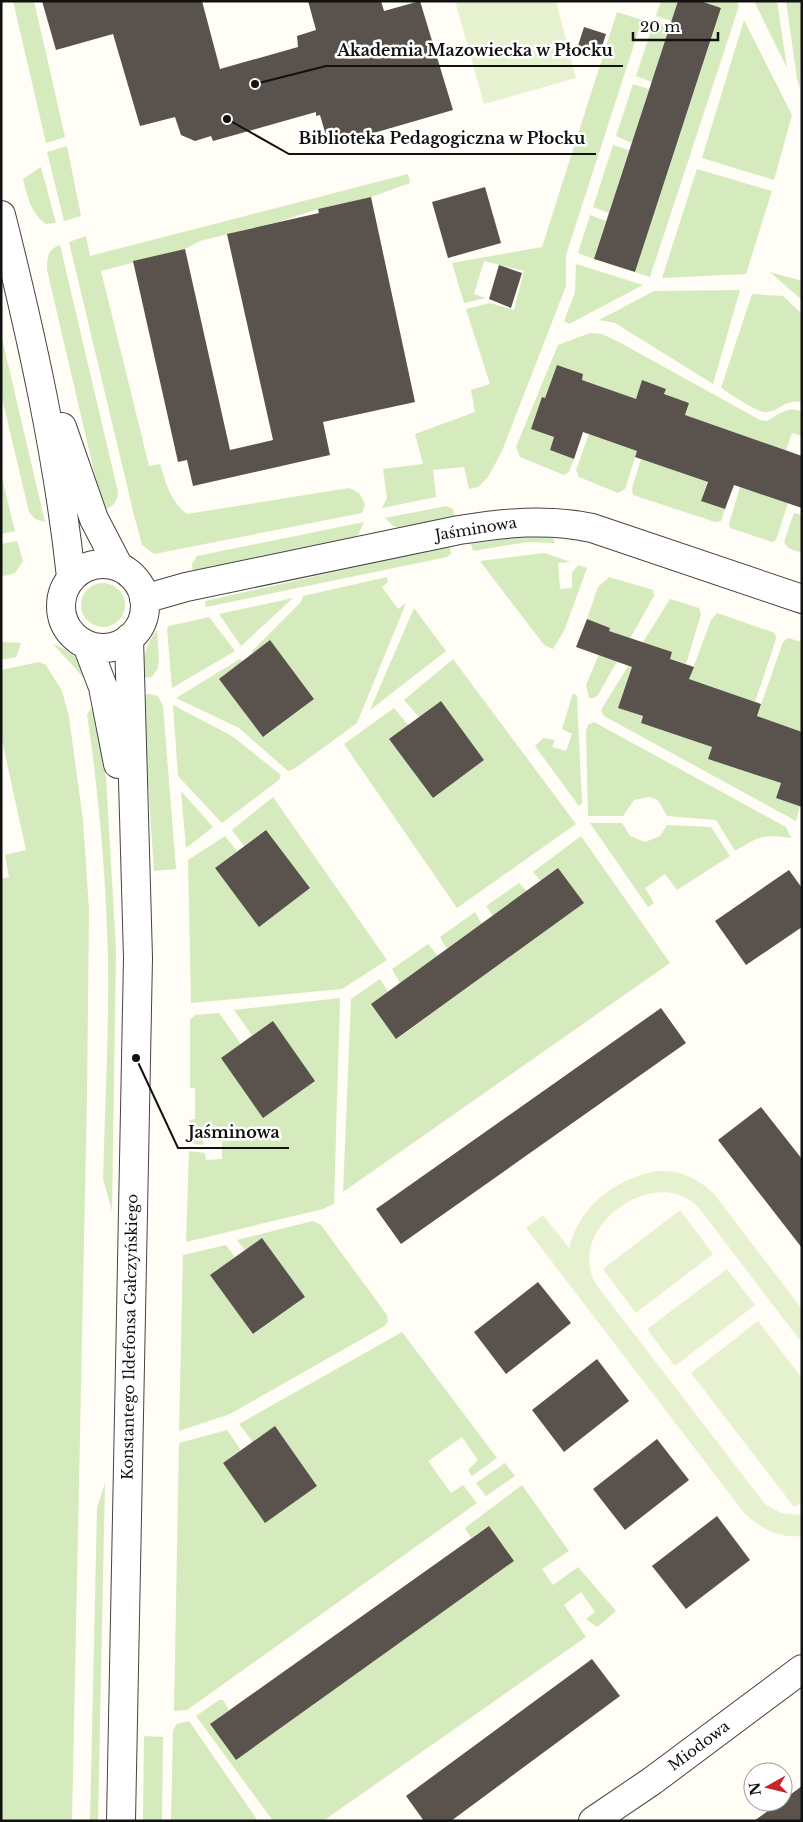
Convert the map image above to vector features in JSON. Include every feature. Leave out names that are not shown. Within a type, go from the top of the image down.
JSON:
[{"type":"street","points":[[1,214],[33,346],[66,525],[71,577]]},
{"type":"street","points":[[33,346],[94,519],[119,567]]},
{"type":"street","name":"Jaśminowa","points":[[144,599],[186,587],[459,530],[504,523],[540,522],[569,523],[592,528],[802,599]]},
{"type":"street","points":[[93,564],[119,567],[136,580],[144,599],[142,621],[129,638],[109,647],[87,645],[76,638],[67,628],[60,611],[61,598],[71,577],[82,569],[93,564]]},
{"type":"street","name":"Konstantego Ildefonsa Gałczyńskiego","points":[[121,1821],[138,958],[129,638]]},
{"type":"street","name":"Konstantego Ildefonsa Gałczyńskiego","points":[[87,645],[103,686],[134,853]]},
{"type":"street","name":"Miodowa","points":[[593,1821],[652,1781],[802,1669]]},
{"type":"green space","points":[[13,1],[34,1],[65,137],[46,143]]},
{"type":"green space","points":[[455,1],[556,1],[576,78],[484,104]]},
{"type":"green space","points":[[661,1],[678,1],[672,21],[656,16]]},
{"type":"green space","points":[[700,1],[737,1],[739,6],[650,277],[635,272],[721,9]]},
{"type":"green space","points":[[756,1],[777,1],[787,68],[755,3]]},
{"type":"green space","points":[[786,1],[802,1],[800,88],[797,79]]},
{"type":"green space","points":[[617,12],[642,20],[566,255],[566,286],[502,451],[488,477],[478,487],[469,489],[464,467],[433,470],[436,497],[382,508],[387,498],[383,469],[423,464],[415,434],[475,412],[471,390],[490,384],[466,309],[490,303],[514,310],[524,271],[484,261],[474,294],[486,298],[464,303],[452,263],[542,247]]},
{"type":"green space","points":[[744,20],[792,115],[774,180],[702,158]]},
{"type":"green space","points":[[654,22],[670,27],[652,82],[636,76]]},
{"type":"green space","points":[[633,84],[649,89],[632,143],[616,136]]},
{"type":"green space","points":[[613,145],[629,150],[609,213],[593,207]]},
{"type":"green space","points":[[67,146],[81,216],[64,221],[47,152]]},
{"type":"green space","points":[[41,167],[56,223],[46,224],[36,215],[26,192],[23,179]]},
{"type":"green space","points":[[697,169],[772,191],[746,274],[662,278]]},
{"type":"green space","points":[[408,174],[410,183],[371,197],[318,209],[278,222],[200,241],[185,249],[101,271],[149,466],[160,464],[169,491],[181,509],[187,514],[349,488],[359,493],[365,504],[362,513],[154,554],[142,545],[69,242],[86,236],[90,256]]},
{"type":"green space","points":[[590,215],[606,221],[594,259],[578,253]]},
{"type":"green space","points":[[60,245],[118,492],[114,504],[103,510],[47,270],[50,252]]},
{"type":"green space","points":[[576,264],[643,285],[569,324],[564,321],[575,292]]},
{"type":"green space","points":[[770,272],[802,281],[802,300]]},
{"type":"green space","points":[[740,290],[713,384],[615,323],[599,320],[654,291]]},
{"type":"green space","points":[[752,294],[783,296],[802,314],[802,402],[787,403],[768,412],[751,407],[721,388]]},
{"type":"green space","points":[[590,333],[602,334],[619,342],[760,420],[767,421],[788,410],[802,412],[802,436],[792,433],[782,463],[756,440],[685,415],[689,403],[664,394],[666,389],[642,381],[632,411],[605,388],[582,380],[583,374],[557,365],[545,398],[542,397],[531,429],[554,437],[550,450],[574,459],[569,472],[564,475],[520,457],[516,447],[558,345]]},
{"type":"green space","points":[[1,334],[45,522],[35,519],[29,512],[1,394]]},
{"type":"green space","points":[[589,434],[637,451],[625,489],[618,493],[579,477],[576,470]]},
{"type":"green space","points":[[641,459],[707,482],[701,501],[725,509],[721,521],[715,522],[633,495],[632,488]]},
{"type":"green space","points":[[1,474],[15,531],[1,534]]},
{"type":"green space","points":[[740,487],[788,503],[776,540],[772,542],[730,528],[729,524]]},
{"type":"green space","points":[[446,506],[453,509],[454,516],[401,528],[393,526],[385,518]]},
{"type":"green space","points":[[794,513],[802,515],[802,553],[788,548],[784,542]]},
{"type":"green space","points":[[364,522],[358,535],[348,541],[193,575],[192,564],[197,556]]},
{"type":"green space","points":[[526,536],[553,538],[555,543],[527,542],[473,551],[471,544]]},
{"type":"green space","points":[[17,541],[23,561],[15,573],[1,577],[1,544]]},
{"type":"green space","points":[[450,546],[451,554],[447,557],[206,607],[205,601]]},
{"type":"green space","points":[[544,553],[571,562],[558,563],[560,589],[572,588],[572,573],[578,565],[587,568],[564,631],[553,649],[544,645],[480,561]]},
{"type":"green space","points":[[387,577],[388,582],[382,587],[398,609],[406,603],[357,723],[294,769],[288,771],[239,728],[176,698],[240,659],[243,661],[220,679],[264,737],[314,699],[270,641],[253,653],[252,651],[301,602],[303,596]]},
{"type":"green space","points":[[609,577],[653,590],[654,596],[598,695],[594,698],[589,698],[586,685],[610,628],[587,619],[598,587]]},
{"type":"green space","points":[[99,583],[107,583],[119,589],[125,605],[119,621],[107,627],[99,627],[87,621],[81,609],[81,601],[87,589]]},
{"type":"green space","points":[[293,598],[241,646],[219,614]]},
{"type":"green space","points":[[670,599],[699,608],[701,614],[686,664],[670,659],[618,708],[643,716],[641,723],[712,747],[709,759],[781,783],[776,798],[800,806],[796,821],[604,716],[601,710]]},
{"type":"green space","points":[[414,608],[446,651],[370,710]]},
{"type":"green space","points":[[717,613],[775,633],[776,639],[755,702],[689,679],[711,620]]},
{"type":"green space","points":[[209,617],[235,651],[172,688],[167,628]]},
{"type":"green space","points":[[157,630],[158,668],[152,677],[142,678],[145,652]]},
{"type":"green space","points":[[788,638],[802,642],[802,732],[757,716],[783,642]]},
{"type":"green space","points":[[1,642],[21,643],[16,657],[1,660]]},
{"type":"green space","points":[[53,644],[66,650],[78,660],[89,678],[90,685]]},
{"type":"green space","points":[[453,659],[576,824],[457,908],[344,744],[394,708],[408,725],[433,798],[484,760],[441,701],[419,717],[404,700]]},
{"type":"green space","points":[[39,662],[46,665],[62,691],[69,717],[83,820],[89,910],[72,1821],[1,1821],[1,879],[9,877],[5,855],[26,850],[1,736],[1,670]]},
{"type":"green space","points":[[573,693],[577,696],[582,803],[579,806],[535,746],[543,738],[555,740],[552,747],[566,751],[572,734],[562,729]]},
{"type":"green space","points":[[142,695],[158,696],[163,706],[176,869],[154,871]]},
{"type":"green space","points":[[95,704],[106,776],[116,950],[112,1211],[103,1179],[108,1014],[106,898],[98,805],[87,714]]},
{"type":"green space","points":[[173,705],[232,736],[281,775],[279,780],[222,823],[178,776]]},
{"type":"green space","points":[[594,722],[786,827],[791,838],[762,837],[735,851],[716,820],[667,816],[658,800],[649,797],[634,800],[623,816],[588,816],[586,731],[588,725]]},
{"type":"green space","points":[[181,791],[213,827],[186,848]]},
{"type":"green space","points":[[273,797],[387,960],[342,989],[191,1003],[188,860],[225,836],[237,851],[215,868],[259,926],[310,888],[266,830],[244,846],[232,830]]},
{"type":"green space","points":[[590,823],[622,823],[630,836],[645,842],[660,836],[667,825],[711,827],[730,856],[677,890],[665,874],[645,888],[654,903],[648,907]]},
{"type":"green space","points":[[581,836],[670,963],[343,1192],[351,999],[380,979],[388,992],[372,1004],[397,1039],[583,903],[541,881],[533,872]]},
{"type":"green space","points":[[519,883],[527,891],[493,916],[486,906]]},
{"type":"green space","points":[[475,912],[482,924],[447,949],[440,937]]},
{"type":"green space","points":[[428,944],[438,956],[400,983],[392,969]]},
{"type":"green space","points":[[340,998],[334,1204],[323,1209],[186,1242],[189,1151],[205,1153],[206,1160],[222,1159],[222,1141],[203,1140],[203,1145],[189,1143],[189,1120],[195,1119],[195,1088],[190,1088],[190,1020],[195,1015],[219,1013],[241,1044],[252,1035],[234,1010]]},
{"type":"green space","points":[[656,1171],[680,1173],[688,1176],[701,1183],[714,1194],[802,1309],[802,1343],[699,1208],[680,1195],[659,1192],[638,1197],[618,1209],[602,1225],[592,1245],[590,1266],[598,1287],[765,1504],[781,1513],[802,1515],[802,1536],[778,1534],[758,1524],[745,1514],[526,1228],[543,1215],[569,1248],[581,1219],[601,1197],[626,1181]]},
{"type":"green space","points":[[680,1210],[713,1254],[636,1313],[603,1269]]},
{"type":"green space","points":[[313,1221],[321,1225],[387,1315],[388,1322],[383,1327],[230,1414],[179,1431],[183,1255],[226,1245],[235,1257],[210,1275],[254,1334],[305,1297],[262,1238],[245,1250],[237,1240]]},
{"type":"green space","points":[[727,1269],[755,1305],[675,1366],[647,1329]]},
{"type":"green space","points":[[758,1321],[802,1378],[802,1502],[794,1507],[691,1373]]},
{"type":"green space","points":[[402,1332],[497,1458],[472,1476],[468,1470],[478,1460],[462,1437],[428,1461],[451,1493],[463,1485],[477,1503],[187,1710],[174,1711],[179,1443],[227,1430],[241,1450],[223,1463],[265,1522],[317,1486],[275,1426],[253,1442],[239,1424]]},
{"type":"green space","points":[[505,1463],[515,1476],[486,1496],[476,1483]]},
{"type":"green space","points":[[105,1483],[98,1821],[90,1821],[97,1508]]},
{"type":"green space","points":[[522,1485],[569,1551],[542,1569],[553,1585],[578,1567],[616,1611],[597,1627],[586,1619],[595,1612],[581,1592],[564,1605],[586,1637],[323,1821],[273,1821],[196,1716],[219,1700],[223,1700],[229,1710],[210,1724],[236,1760],[513,1561],[489,1526],[471,1538],[465,1528]]},
{"type":"green space","points":[[189,1721],[258,1821],[171,1821],[173,1730],[177,1724]]},
{"type":"green space","points":[[144,1736],[163,1737],[162,1821],[143,1821]]},
{"type":"building","points":[[42,1],[202,1],[220,69],[298,47],[297,36],[316,30],[308,1],[381,1],[384,11],[420,1],[453,110],[329,146],[320,115],[316,116],[316,112],[213,141],[211,136],[195,141],[181,135],[175,117],[140,126],[113,34],[56,50]]},
{"type":"building","points":[[678,1],[700,1],[721,8],[635,272],[594,259]]},
{"type":"building","points":[[584,27],[606,34],[599,56],[577,49]]},
{"type":"building","points":[[485,187],[501,243],[448,258],[432,202]]},
{"type":"building","points":[[371,197],[415,402],[323,422],[330,455],[193,486],[187,460],[178,462],[133,261],[185,249],[230,450],[273,440],[227,234],[319,213],[318,209]]},
{"type":"building","points":[[499,265],[522,273],[511,308],[489,299]]},
{"type":"building","points":[[557,365],[583,374],[582,380],[636,399],[642,380],[666,389],[664,394],[689,403],[685,415],[802,456],[802,508],[734,485],[725,509],[701,501],[708,482],[635,457],[637,451],[583,432],[574,459],[550,450],[554,437],[531,429],[542,397],[545,398]]},
{"type":"building","points":[[587,619],[610,628],[609,631],[672,652],[670,659],[694,667],[689,679],[761,704],[757,716],[802,732],[802,807],[776,798],[781,783],[708,759],[712,747],[641,723],[643,716],[618,708],[632,667],[576,647]]},
{"type":"building","points":[[270,640],[314,699],[263,737],[219,679]]},
{"type":"building","points":[[441,701],[484,760],[433,798],[389,739]]},
{"type":"building","points":[[266,830],[310,888],[259,927],[215,868]]},
{"type":"building","points":[[558,868],[584,903],[396,1039],[371,1004]]},
{"type":"building","points":[[789,870],[802,888],[802,927],[746,965],[715,921]]},
{"type":"building","points":[[661,1008],[686,1043],[401,1244],[376,1209]]},
{"type":"building","points":[[273,1021],[315,1081],[263,1118],[221,1058]]},
{"type":"building","points":[[761,1107],[802,1159],[802,1248],[718,1140]]},
{"type":"building","points":[[262,1238],[305,1297],[253,1334],[210,1275]]},
{"type":"building","points":[[538,1282],[571,1323],[506,1374],[474,1332]]},
{"type":"building","points":[[597,1359],[629,1401],[564,1452],[532,1410]]},
{"type":"building","points":[[275,1426],[317,1486],[265,1523],[223,1463]]},
{"type":"building","points":[[657,1439],[689,1480],[625,1530],[593,1489]]},
{"type":"building","points":[[717,1516],[750,1560],[686,1609],[652,1566]]},
{"type":"building","points":[[489,1526],[514,1561],[236,1760],[210,1724]]},
{"type":"building","points":[[592,1659],[620,1696],[451,1821],[424,1821],[406,1796]]},
{"type":"building","points":[[802,1786],[802,1821],[754,1821],[766,1812],[793,1812],[793,1793]]},
{"type":"place","name":"Akademia Mazowiecka w Płocku","points":[[255,84]]},
{"type":"place","name":"Biblioteka Pedagogiczna w Płocku","points":[[227,119]]},
{"type":"place","name":"Jaśminowa","points":[[136,1058]]}]
